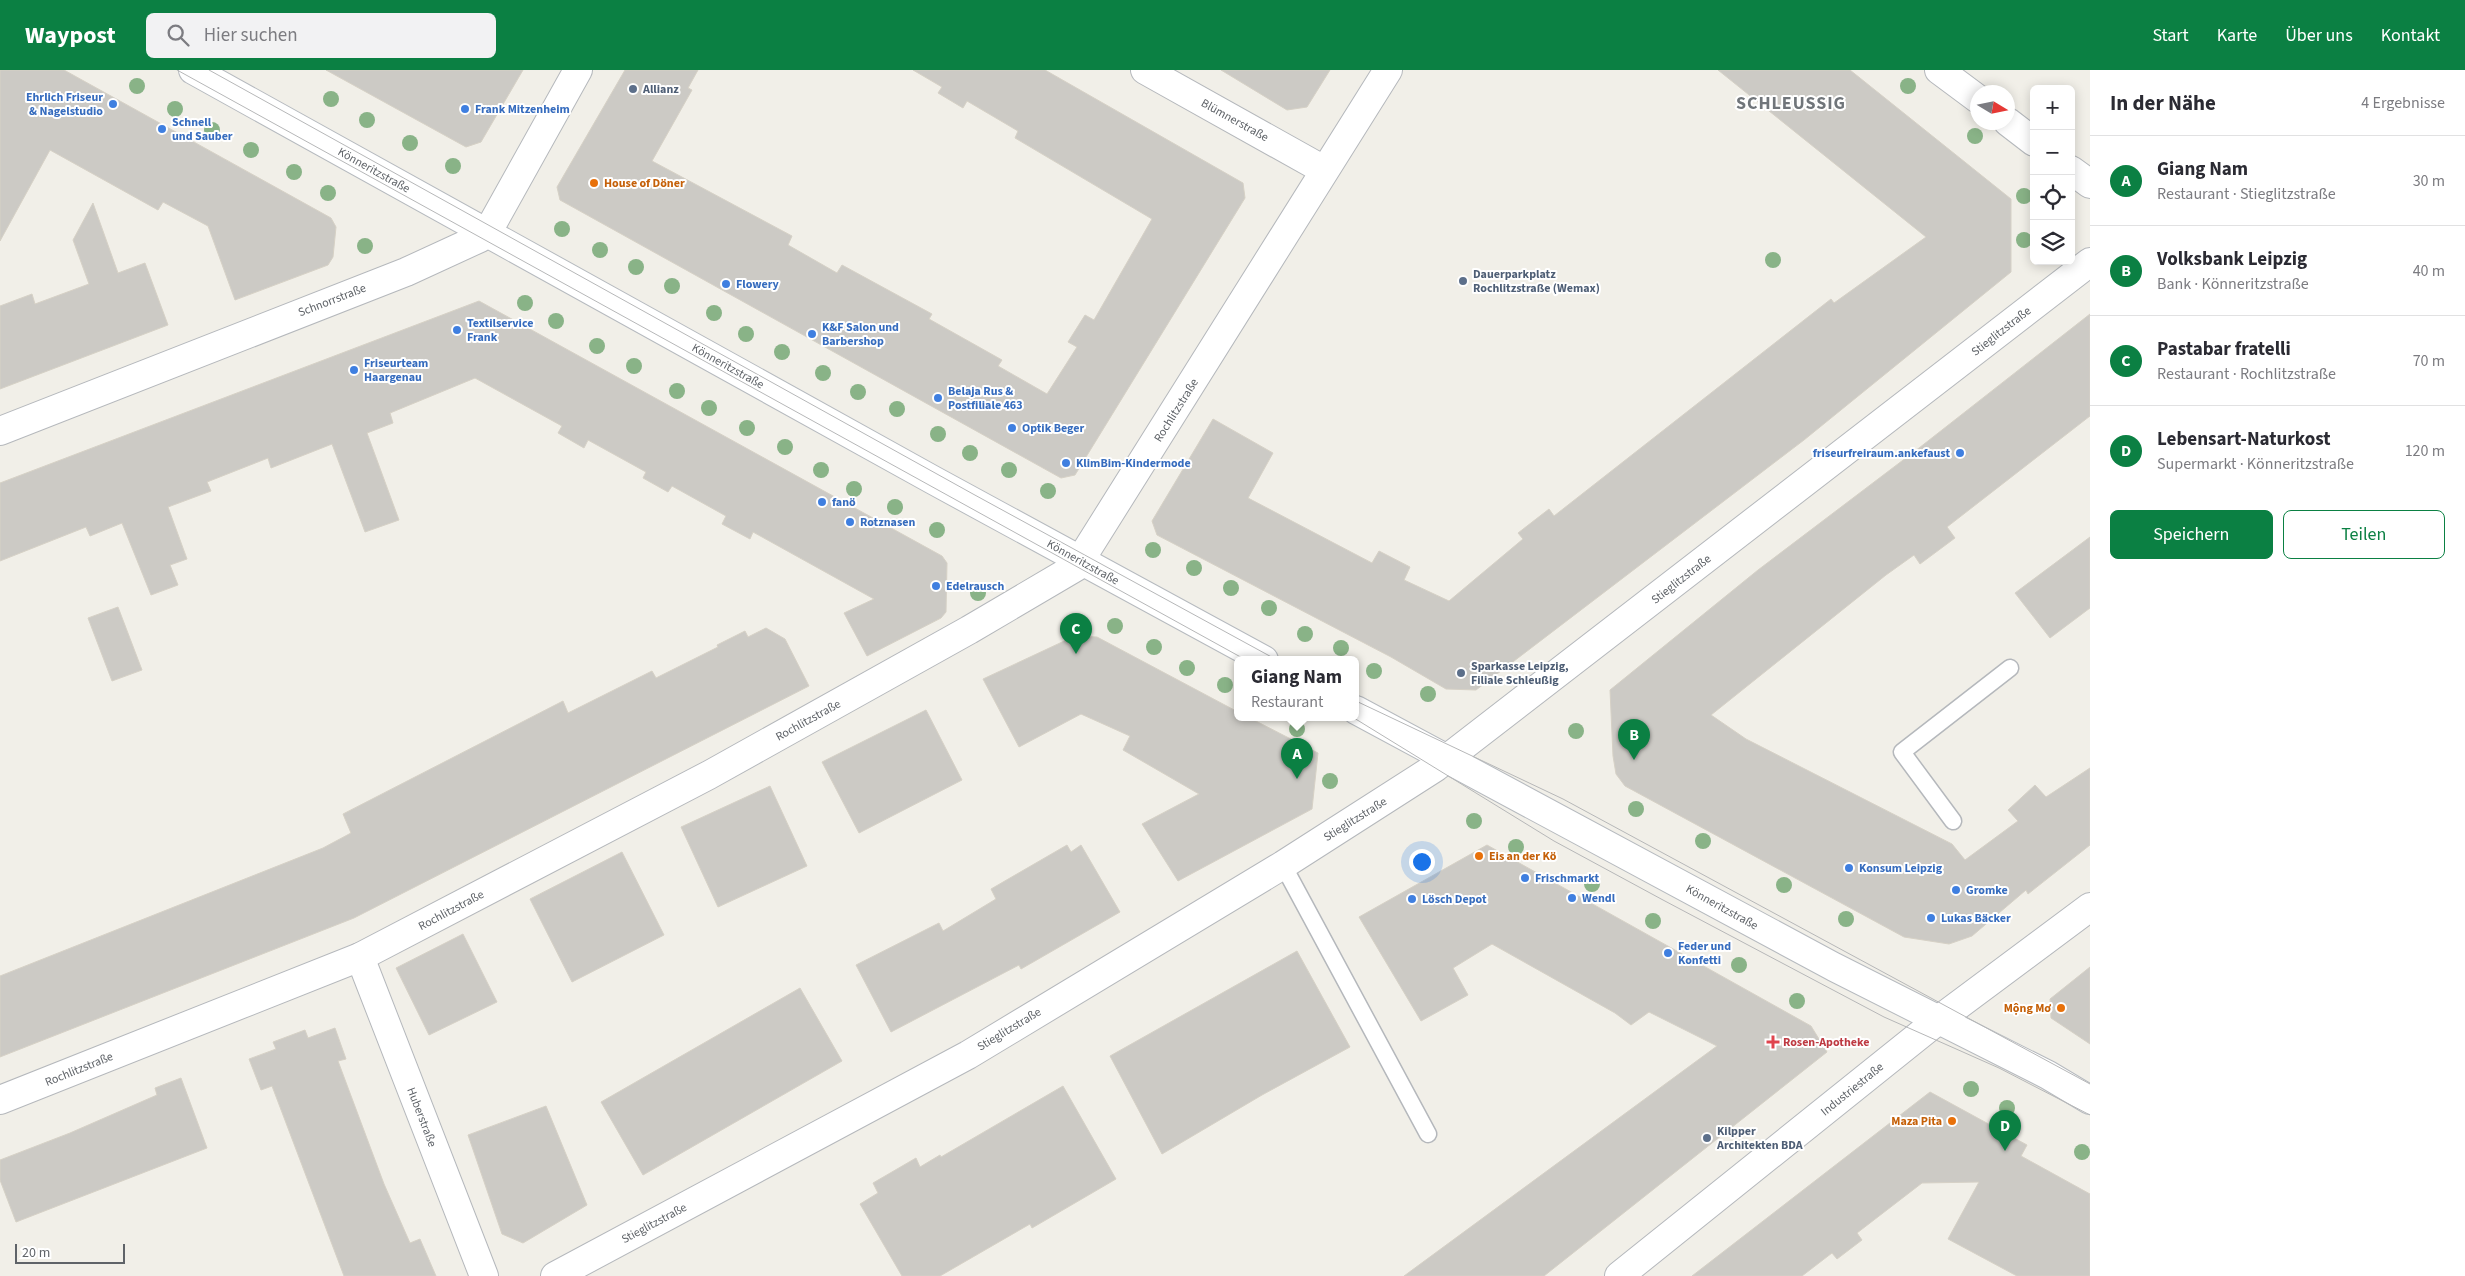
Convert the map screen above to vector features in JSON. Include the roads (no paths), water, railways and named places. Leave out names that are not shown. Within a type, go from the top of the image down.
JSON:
[{"type":"street","name":"Könneritzstraße","points":[[193,70],[1257,656]]},
{"type":"street","points":[[486,233],[578,70]]},
{"type":"street","name":"Blümnerstraße","points":[[1145,70],[1324,170]]},
{"type":"street","name":"Rochlitzstraße","points":[[0,1100],[360,957],[709,775],[969,630],[1076,567],[1082,561],[1388,70]]},
{"type":"street","points":[[1939,70],[1970,93]]},
{"type":"street","points":[[2015,127],[2030,139]]},
{"type":"street","points":[[2075,173],[2090,184]]},
{"type":"street","name":"Schnorrstraße","points":[[0,431],[406,272],[480,238],[486,233]]},
{"type":"street","name":"Stieglitzstraße","points":[[554,1276],[968,1055],[1283,865],[1447,760],[2090,262]]},
{"type":"street","name":"Könneritzstraße","points":[[1359,712],[1937,1021],[2048,1075],[2090,1100]]},
{"type":"street","name":"Industriestraße","points":[[1619,1276],[1937,1021],[2090,907]]},
{"type":"street","name":"Huberstraße","points":[[360,957],[484,1276]]},
{"type":"lane","points":[[1953,821],[1902,752],[2010,668]]},
{"type":"lane","points":[[1283,865],[1428,1134]]},
{"type":"tram line","points":[[177,70],[1239,656]]},
{"type":"tram line","points":[[209,70],[973,494],[1270,656]]},
{"type":"tram line","points":[[1359,702],[1563,799],[2090,1084]]},
{"type":"tram line","points":[[1359,721],[1554,841],[1663,900],[1884,1017],[1999,1068],[2090,1115]]},
{"type":"place","name":"Allianz","points":[[633,89]]},
{"type":"place","name":"Ehrlich Friseur & Nagelstudio","points":[[113,104]]},
{"type":"place","name":"Frank Mitzenheim","points":[[465,109]]},
{"type":"place","name":"Schnell und Sauber","points":[[162,129]]},
{"type":"place","name":"House of Döner","points":[[594,183]]},
{"type":"place","name":"Dauerparkplatz Rochlitzstraße (Wemax)","points":[[1463,281]]},
{"type":"place","name":"Flowery","points":[[726,284]]},
{"type":"place","name":"Textilservice Frank","points":[[457,330]]},
{"type":"place","name":"K&F Salon und Barbershop","points":[[812,334]]},
{"type":"place","name":"Friseurteam Haargenau","points":[[354,370]]},
{"type":"place","name":"Belaja Rus & Postfiliale 463","points":[[938,398]]},
{"type":"place","name":"Optik Beger","points":[[1012,428]]},
{"type":"place","name":"friseurfreiraum.ankefaust","points":[[1960,453]]},
{"type":"place","name":"KlimBim-Kindermode","points":[[1066,463]]},
{"type":"place","name":"fanö","points":[[822,502]]},
{"type":"place","name":"Rotznasen","points":[[850,522]]},
{"type":"place","name":"Edelrausch","points":[[936,586]]},
{"type":"place","name":"Pastabar fratelli","points":[[1076,654]]},
{"type":"place","name":"Sparkasse Leipzig, Filiale Schleußig","points":[[1461,673]]},
{"type":"place","name":"Volksbank Leipzig","points":[[1634,760]]},
{"type":"place","name":"Giang Nam","points":[[1297,779]]},
{"type":"place","name":"Eis an der Kö","points":[[1479,856]]},
{"type":"place","name":"Konsum Leipzig","points":[[1849,868]]},
{"type":"place","name":"Frischmarkt","points":[[1525,878]]},
{"type":"place","name":"Gromke","points":[[1956,890]]},
{"type":"place","name":"Wendl","points":[[1572,898]]},
{"type":"place","name":"Lösch Depot","points":[[1412,899]]},
{"type":"place","name":"Lukas Bäcker","points":[[1931,918]]},
{"type":"place","name":"Feder und Konfetti","points":[[1668,953]]},
{"type":"place","name":"Mộng Mơ","points":[[2061,1008]]},
{"type":"place","name":"Rosen-Apotheke","points":[[1773,1042]]},
{"type":"place","name":"Maza Pita","points":[[1952,1121]]},
{"type":"place","name":"Kilpper Architekten BDA","points":[[1707,1138]]},
{"type":"place","name":"Lebensart-Naturkost","points":[[2005,1151]]},
{"type":"district","name":"SCHLEUSSIG","points":[[1791,103]]}]
